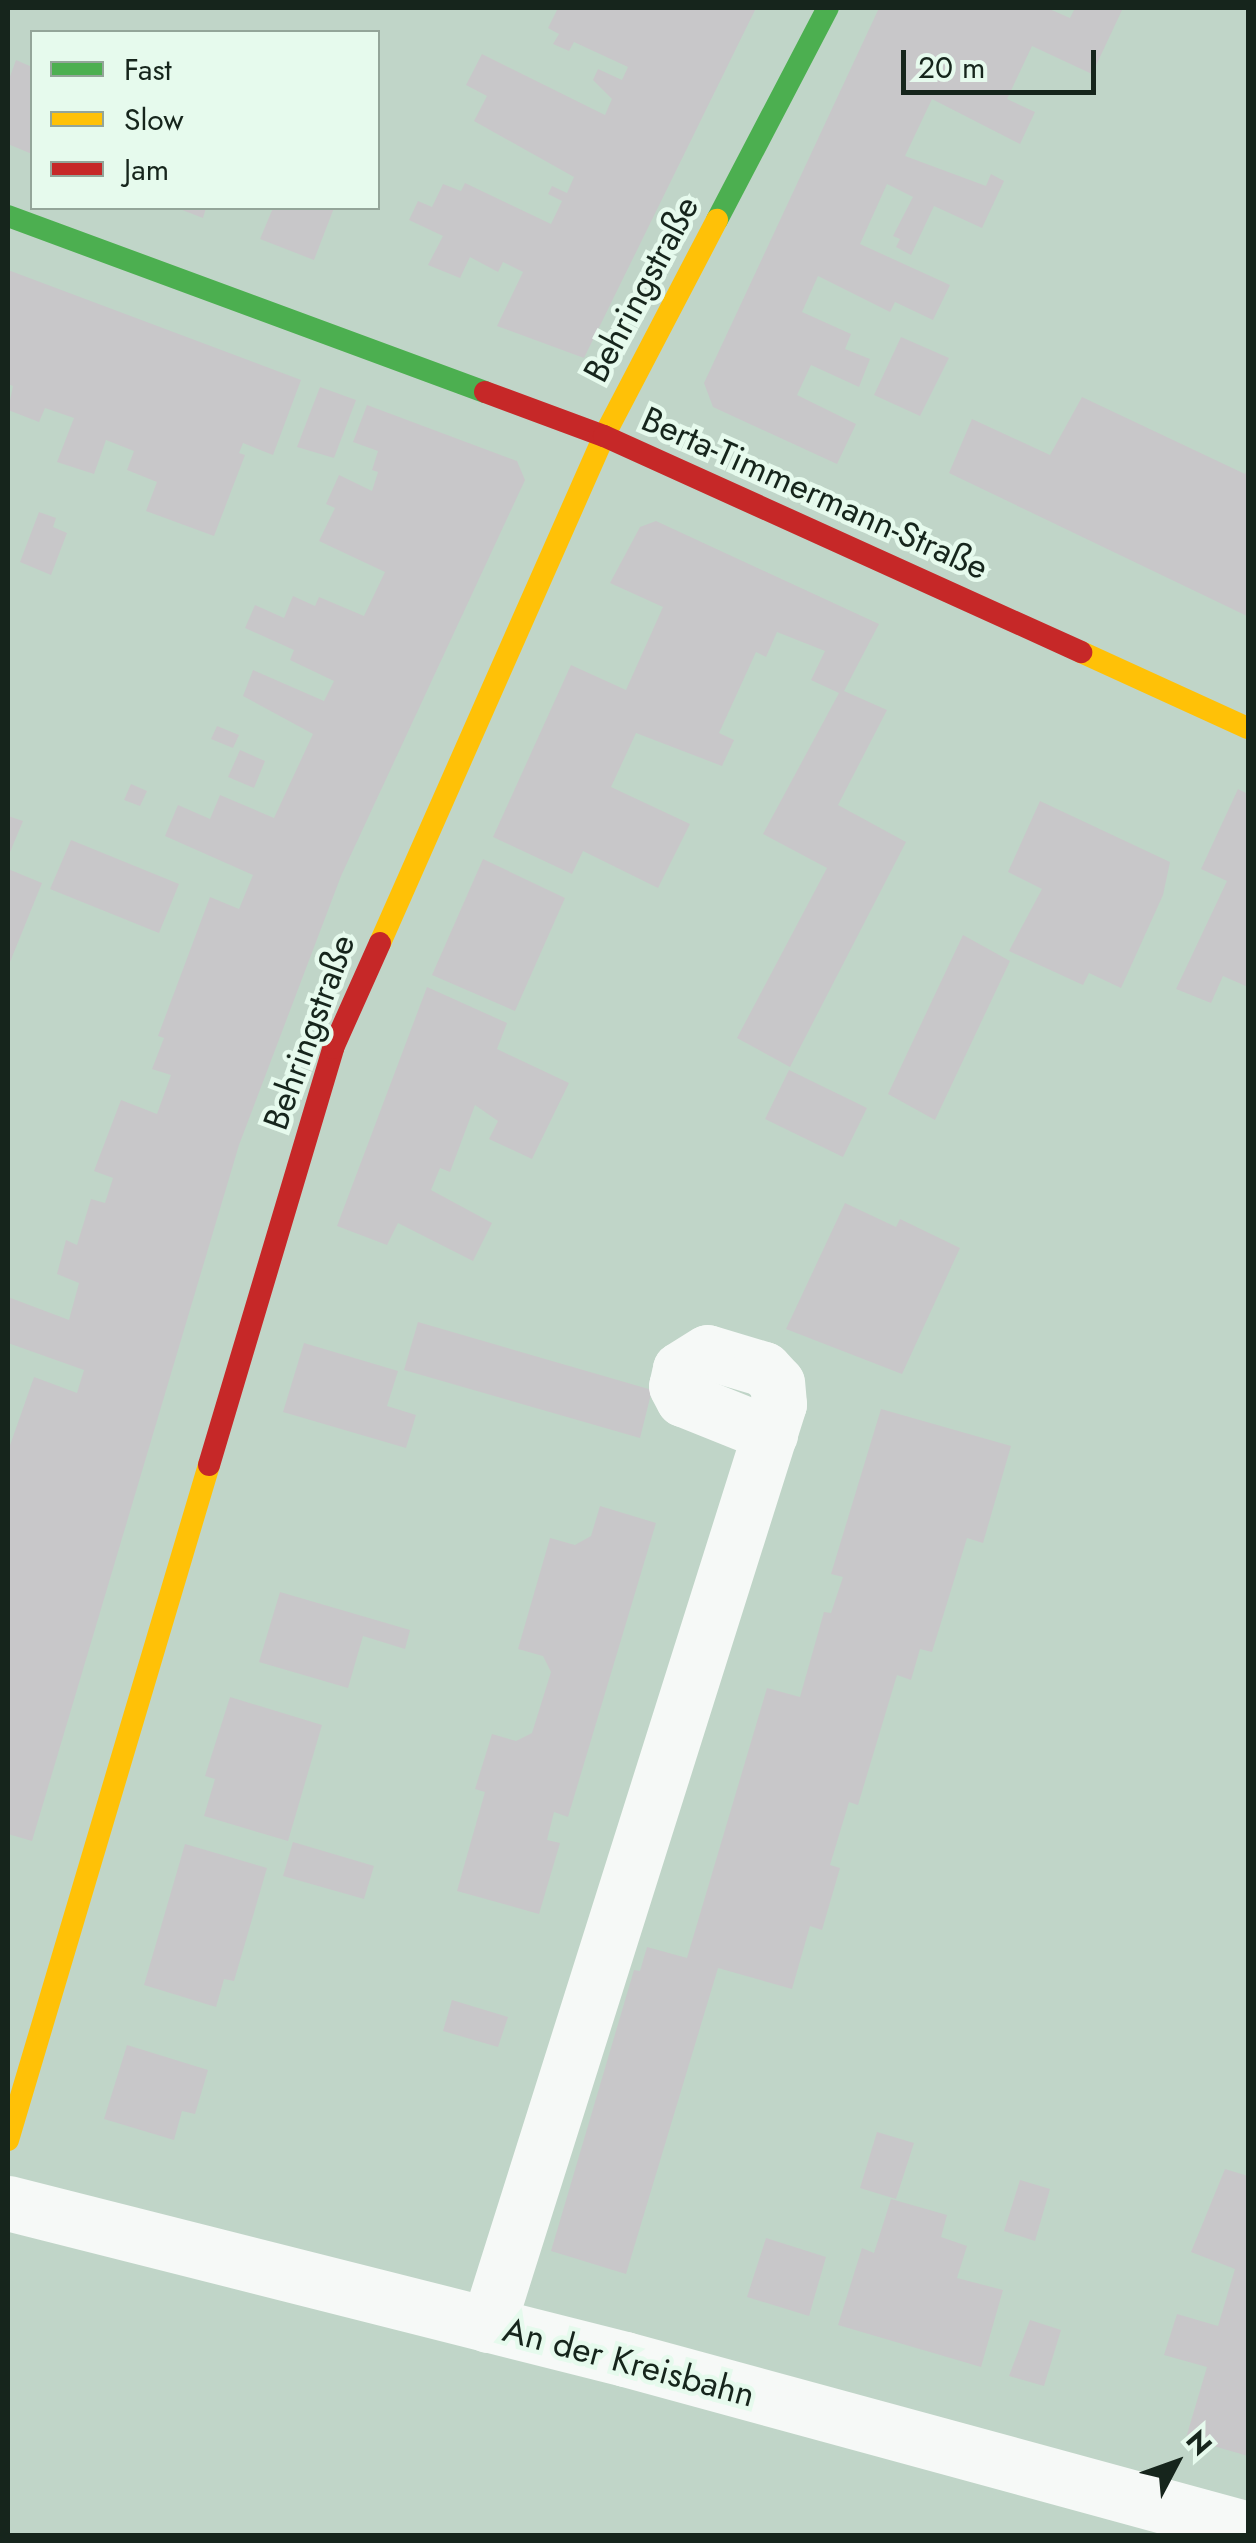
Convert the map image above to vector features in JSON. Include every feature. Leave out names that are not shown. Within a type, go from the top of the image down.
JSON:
[{"type":"street","name":"Behringstraße","points":[[8,2140],[333,1048],[604,436],[828,8]]},
{"type":"street","name":"Berta-Timmermann-Straße","points":[[8,216],[604,436],[1248,728]]},
{"type":"street","points":[[488,2325],[770,1434]]},
{"type":"street","name":"An der Kreisbahn","points":[[8,2203],[488,2325],[1248,2528]]},
{"type":"building","points":[[558,8],[756,8],[584,358],[497,326],[523,272],[503,262],[498,272],[470,257],[460,278],[428,265],[443,236],[409,220],[418,201],[432,207],[443,184],[461,191],[465,183],[551,224],[562,201],[548,194],[552,186],[567,193],[574,177],[474,121],[487,96],[466,85],[482,54],[605,115],[612,99],[593,80],[598,69],[622,80],[628,67],[574,42],[569,51],[553,44],[559,34],[548,28]]},
{"type":"building","points":[[879,8],[1047,8],[1070,18],[1075,8],[1123,8],[1092,74],[1032,46],[1007,99],[1035,112],[1020,144],[932,99],[905,156],[986,186],[991,174],[1004,181],[982,228],[934,206],[911,255],[896,247],[900,239],[893,236],[913,197],[887,184],[860,244],[950,285],[933,320],[895,302],[890,312],[818,276],[802,312],[851,334],[845,349],[870,359],[859,387],[811,365],[797,395],[856,424],[837,464],[713,407],[704,383]]},
{"type":"building","points":[[16,60],[30,66],[30,153],[8,144],[8,82]]},
{"type":"building","points":[[182,210],[205,210],[203,218]]},
{"type":"building","points":[[272,210],[333,210],[314,260],[260,239]]},
{"type":"building","points":[[8,270],[301,380],[273,455],[243,443],[239,453],[245,455],[214,536],[146,511],[157,482],[127,470],[134,451],[106,440],[94,474],[57,462],[74,418],[45,408],[39,422],[8,410],[13,386],[8,384]]},
{"type":"building","points":[[901,337],[949,358],[920,416],[874,395]]},
{"type":"building","points":[[320,387],[356,400],[334,458],[297,447]]},
{"type":"building","points":[[1082,397],[1245,474],[1248,467],[1247,616],[949,473],[972,419],[1050,455]]},
{"type":"building","points":[[367,405],[517,461],[525,480],[341,876],[239,1145],[32,1841],[8,1834],[8,1451],[34,1377],[77,1393],[84,1370],[8,1343],[8,1297],[69,1320],[79,1283],[57,1274],[66,1240],[77,1245],[91,1199],[105,1203],[113,1178],[94,1171],[121,1100],[157,1114],[171,1075],[152,1069],[164,1038],[158,1036],[210,897],[239,909],[253,875],[165,836],[178,805],[210,819],[220,795],[274,818],[313,734],[243,696],[253,670],[324,701],[334,681],[290,660],[294,650],[245,628],[255,605],[284,618],[293,596],[315,606],[319,597],[364,616],[385,572],[319,541],[335,508],[326,504],[339,475],[372,491],[378,472],[372,470],[378,451],[353,442]]},
{"type":"building","points":[[39,512],[56,518],[53,527],[67,533],[51,575],[20,562]]},
{"type":"building","points":[[656,521],[879,624],[844,691],[887,710],[838,805],[906,842],[790,1067],[737,1038],[827,868],[763,834],[839,693],[811,680],[825,651],[777,632],[766,657],[756,652],[719,733],[734,740],[722,766],[636,733],[611,787],[690,824],[658,888],[583,851],[572,874],[493,837],[571,665],[626,690],[663,607],[610,583],[640,527]]},
{"type":"building","points":[[217,726],[239,735],[233,748],[211,739]]},
{"type":"building","points":[[240,750],[265,761],[254,788],[228,777]]},
{"type":"building","points":[[131,784],[147,791],[140,806],[124,800]]},
{"type":"building","points":[[1238,789],[1248,794],[1248,987],[1223,976],[1211,1003],[1176,989],[1227,881],[1201,869]]},
{"type":"building","points":[[1040,801],[1170,862],[1163,895],[1121,988],[1089,973],[1083,985],[1009,951],[1042,889],[1008,872]]},
{"type":"building","points":[[8,816],[23,821],[8,857]]},
{"type":"building","points":[[71,840],[179,884],[159,933],[50,889]]},
{"type":"building","points":[[483,859],[565,898],[515,1011],[432,975]]},
{"type":"building","points":[[8,869],[42,883],[8,967]]},
{"type":"building","points":[[963,935],[1010,961],[935,1120],[888,1094]]},
{"type":"building","points":[[427,987],[507,1023],[497,1049],[569,1083],[532,1159],[489,1139],[498,1121],[475,1105],[450,1172],[440,1168],[431,1190],[492,1223],[473,1261],[398,1223],[387,1245],[337,1226]]},
{"type":"building","points":[[789,1070],[867,1108],[843,1157],[765,1119]]},
{"type":"building","points":[[845,1203],[896,1227],[900,1219],[960,1248],[902,1374],[786,1329]]},
{"type":"building","points":[[418,1322],[652,1390],[640,1438],[404,1370]]},
{"type":"building","points":[[304,1343],[398,1371],[387,1406],[416,1415],[406,1448],[283,1412]]},
{"type":"building","points":[[881,1409],[1011,1446],[983,1543],[967,1538],[932,1652],[920,1649],[911,1680],[897,1675],[858,1805],[849,1802],[830,1865],[840,1868],[822,1930],[810,1926],[792,1989],[718,1968],[626,2274],[551,2251],[634,1970],[640,1971],[647,1947],[687,1958],[767,1688],[800,1697],[824,1612],[831,1613],[843,1577],[831,1574]]},
{"type":"building","points":[[600,1506],[656,1523],[568,1817],[554,1812],[547,1840],[560,1843],[539,1914],[457,1891],[485,1792],[475,1789],[492,1734],[516,1741],[532,1733],[551,1672],[543,1656],[518,1649],[550,1538],[575,1545],[591,1536]]},
{"type":"building","points":[[280,1592],[410,1630],[405,1649],[363,1636],[348,1688],[259,1662]]},
{"type":"building","points":[[230,1697],[322,1725],[288,1841],[204,1816],[215,1779],[205,1776]]},
{"type":"building","points":[[293,1842],[374,1866],[364,1899],[283,1876]]},
{"type":"building","points":[[185,1844],[267,1868],[234,1981],[224,1979],[216,2007],[144,1985]]},
{"type":"building","points":[[452,2000],[508,2017],[498,2047],[443,2031]]},
{"type":"building","points":[[127,2045],[208,2070],[195,2114],[182,2111],[174,2140],[104,2119]]},
{"type":"building","points":[[877,2132],[914,2143],[896,2199],[860,2188]]},
{"type":"building","points":[[1225,2169],[1248,2176],[1248,2456],[1186,2438],[1207,2367],[1164,2355],[1177,2314],[1218,2326],[1235,2269],[1191,2252]]},
{"type":"building","points":[[1020,2180],[1050,2189],[1035,2241],[1004,2231]]},
{"type":"building","points":[[891,2199],[947,2215],[941,2237],[967,2246],[957,2278],[1003,2290],[981,2367],[838,2325],[862,2248],[874,2253]]},
{"type":"building","points":[[766,2238],[826,2257],[809,2316],[747,2297]]},
{"type":"building","points":[[1030,2320],[1061,2330],[1044,2386],[1009,2376]]},
{"type":"traffic: fast","points":[[717,220],[828,8]]},
{"type":"traffic: fast","points":[[8,216],[485,392]]},
{"type":"traffic: slow","points":[[380,943],[604,436],[717,220]]},
{"type":"traffic: slow","points":[[1081,652],[1248,728]]},
{"type":"traffic: slow","points":[[8,2140],[209,1465]]},
{"type":"traffic: jam","points":[[485,392],[604,436],[1081,652]]},
{"type":"traffic: jam","points":[[209,1465],[333,1048],[380,943]]}]
